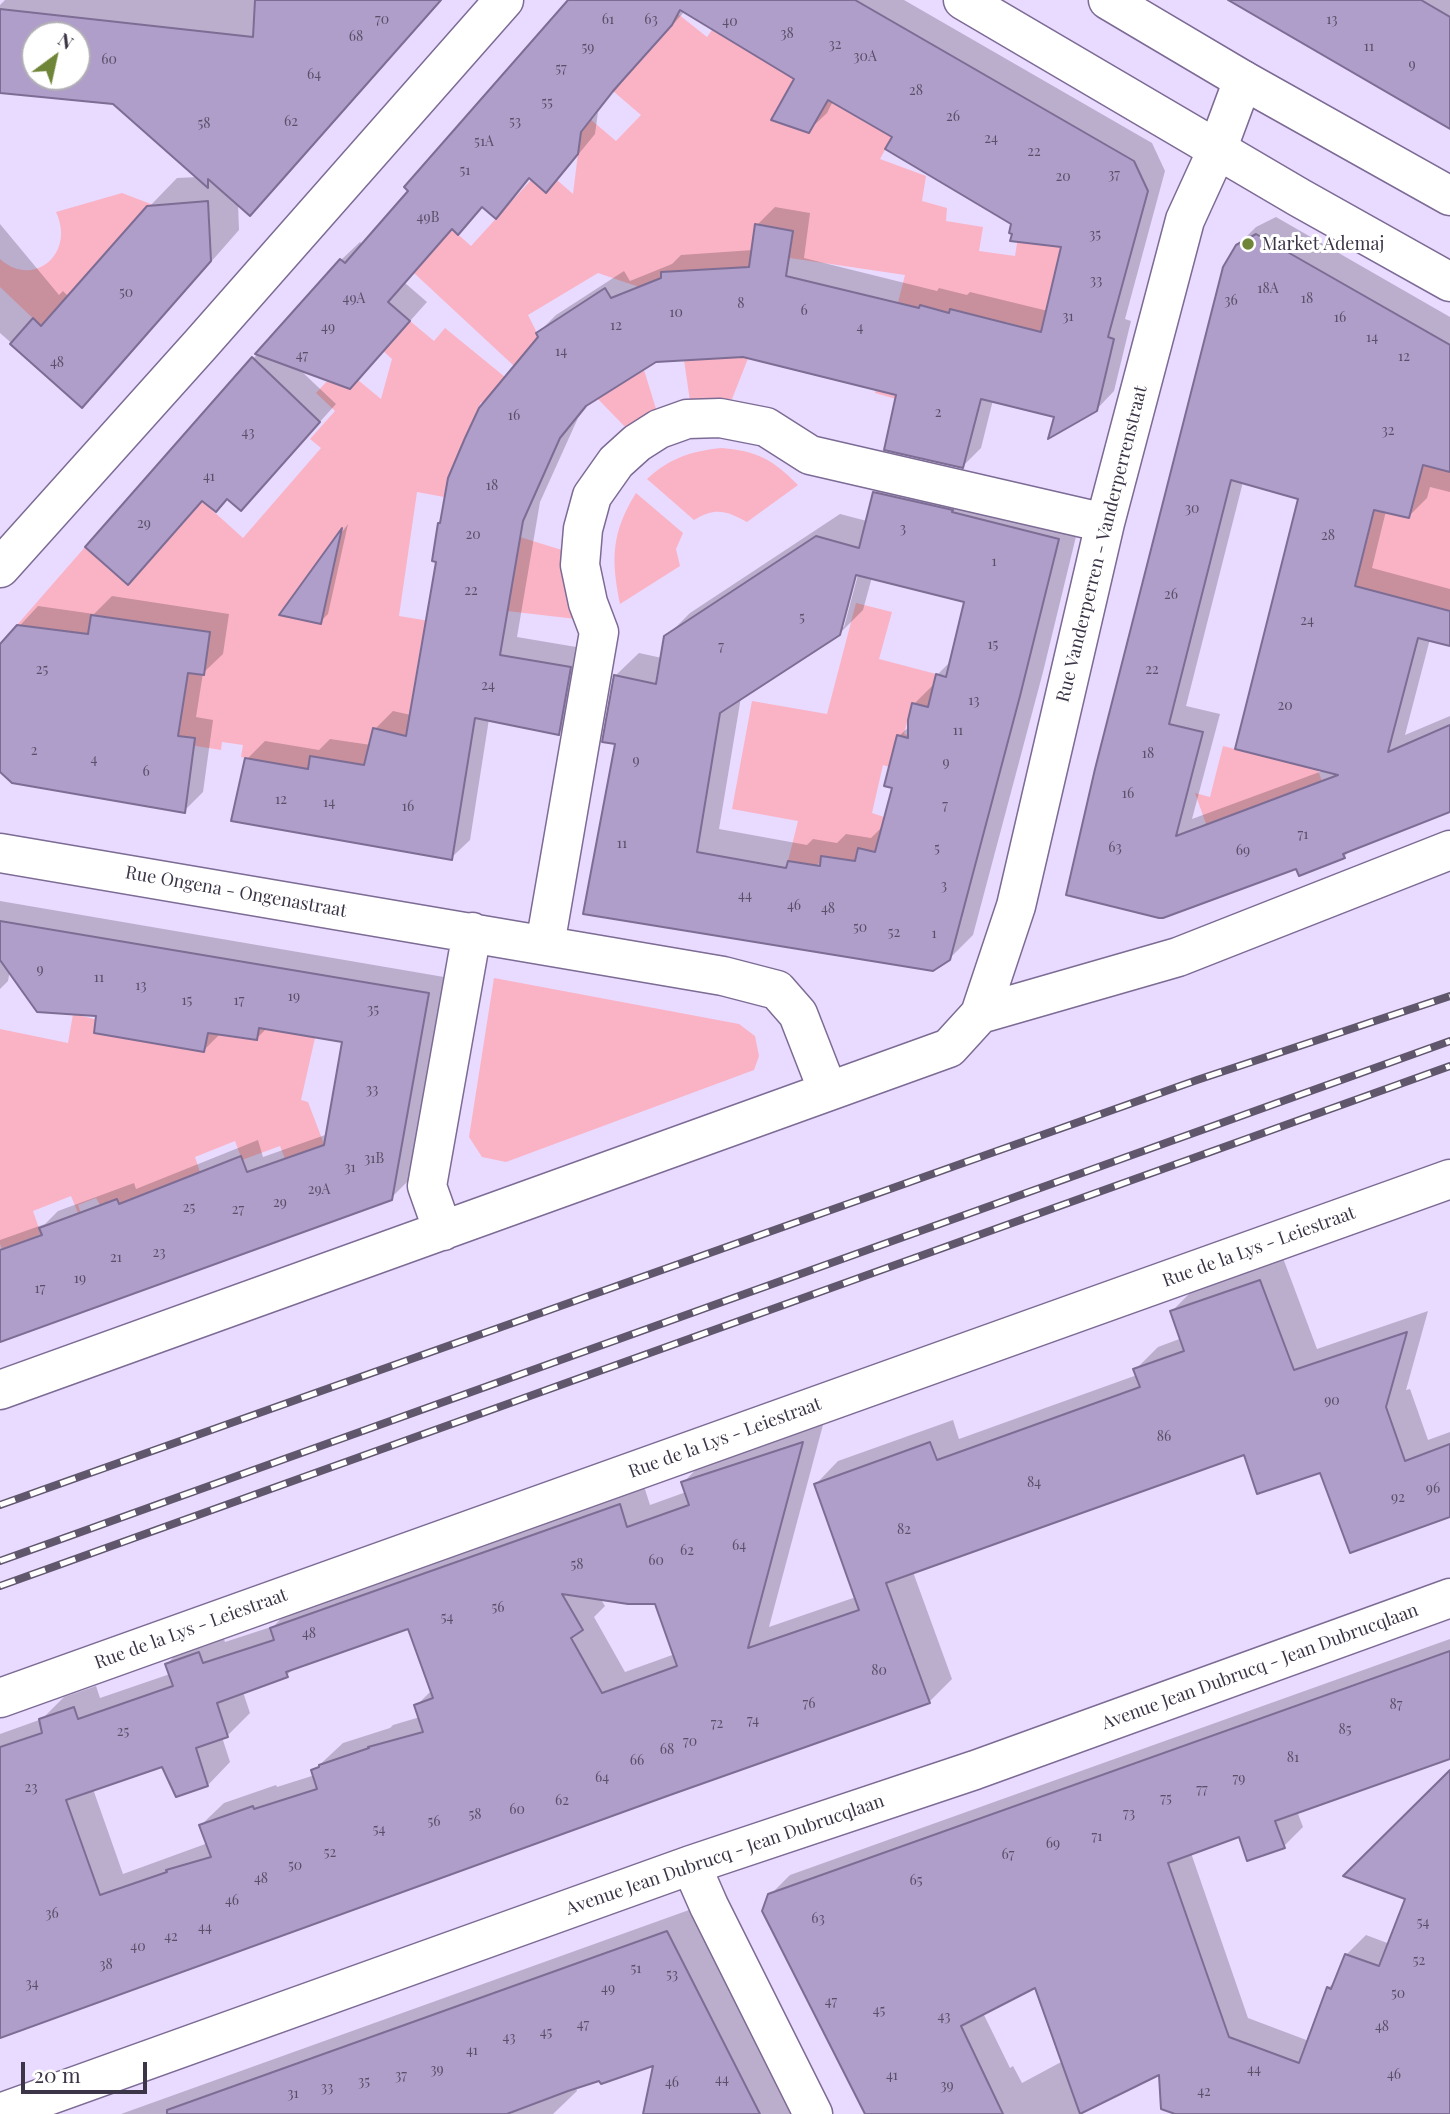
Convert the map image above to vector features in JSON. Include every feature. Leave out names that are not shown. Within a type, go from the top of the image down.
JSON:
[{"type":"street","points":[[0,568],[504,0]]},
{"type":"street","points":[[963,0],[1217,150],[1450,282]]},
{"type":"street","points":[[1108,0],[1243,80],[1450,196]]},
{"type":"street","name":"Rue Vanderperren - Vanderperrenstraat","points":[[980,1014],[1016,906],[1105,523],[1185,220],[1217,150],[1243,80]]},
{"type":"street","points":[[545,945],[599,632],[588,603],[580,565],[583,529],[592,496],[604,476],[637,443],[659,429],[687,419],[720,418],[766,427],[810,455],[1105,523]]},
{"type":"street","points":[[0,1390],[949,1048],[980,1014],[1178,957],[1450,850]]},
{"type":"street","name":"Rue Ongena - Ongenastraat","points":[[0,853],[723,976],[777,990],[798,1014],[828,1091]]},
{"type":"street","points":[[443,1231],[427,1186],[472,932]]},
{"type":"street","name":"Rue de la Lys - Leiestraat","points":[[0,1698],[1450,1179]]},
{"type":"street","name":"Avenue Jean Dubrucq - Jean Dubrucqlaan","points":[[0,2113],[691,1865],[975,1770],[1450,1598]]},
{"type":"street","points":[[691,1865],[813,2114]]},
{"type":"shaded area","points":[[681,9],[678,14],[707,37],[712,30],[794,78],[772,120],[809,133],[828,100],[868,124],[894,133],[880,159],[926,176],[922,201],[947,208],[946,221],[983,227],[979,251],[1015,256],[1019,231],[1077,252],[1061,313],[1046,309],[1039,339],[1028,328],[1006,322],[1004,328],[976,315],[951,309],[949,313],[920,305],[896,399],[875,393],[905,275],[790,258],[783,282],[744,267],[661,272],[661,278],[639,287],[598,273],[528,315],[539,337],[514,366],[414,273],[452,229],[471,246],[531,180],[546,193],[557,180],[573,194],[583,113],[616,141],[641,115],[613,91],[659,40],[653,34]]},
{"type":"shaded area","points":[[122,193],[156,206],[41,326],[0,287],[0,259],[25,270],[37,268],[48,262],[56,253],[61,227],[56,212]]},
{"type":"shaded area","points":[[410,321],[434,341],[445,328],[505,377],[484,404],[481,402],[449,476],[444,497],[417,492],[399,616],[484,630],[480,652],[421,644],[400,771],[308,774],[241,757],[243,745],[222,742],[221,750],[177,743],[181,716],[87,658],[204,675],[210,632],[91,615],[88,634],[17,625],[85,547],[129,584],[202,501],[243,538],[321,448],[310,439],[335,411],[316,393],[341,366],[381,399],[392,359],[369,338]]},
{"type":"shaded area","points":[[749,356],[732,399],[690,401],[684,360]]},
{"type":"shaded area","points":[[644,370],[657,412],[628,430],[598,399]]},
{"type":"shaded area","points":[[722,448],[764,458],[798,485],[747,522],[721,512],[709,513],[694,520],[647,479],[681,457]]},
{"type":"shaded area","points":[[1422,465],[1450,472],[1450,611],[1396,597],[1355,753],[1318,770],[1333,813],[1230,815],[1206,824],[1195,793],[1210,797],[1223,746],[1309,767],[1374,510],[1409,518]]},
{"type":"shaded area","points":[[636,493],[683,533],[676,549],[680,566],[620,604],[615,574],[615,547],[622,521]]},
{"type":"shaded area","points":[[520,537],[565,551],[576,619],[507,611]]},
{"type":"shaded area","points":[[856,603],[892,612],[879,659],[936,674],[928,707],[912,704],[904,734],[908,735],[908,738],[889,767],[883,765],[872,813],[884,817],[876,851],[915,896],[821,857],[817,866],[788,861],[798,821],[732,809],[752,701],[827,714]]},
{"type":"shaded area","points":[[494,978],[739,1024],[755,1036],[759,1056],[754,1070],[506,1162],[482,1157],[469,1137]]},
{"type":"shaded area","points":[[73,1014],[112,1023],[204,1052],[210,1018],[221,1035],[257,1040],[261,1017],[295,1022],[294,1034],[315,1038],[301,1100],[308,1102],[327,1152],[285,1159],[280,1146],[242,1160],[235,1141],[195,1157],[200,1172],[127,1226],[117,1199],[100,1205],[96,1198],[78,1205],[81,1213],[78,1213],[71,1196],[33,1211],[41,1234],[2,1249],[0,1029],[68,1043]]},
{"type":"building","points":[[255,0],[441,0],[250,216],[208,179],[208,188],[113,104],[0,93],[0,9],[253,37]]},
{"type":"building","points":[[568,0],[855,0],[1134,161],[1148,191],[1108,337],[1114,339],[1097,411],[1048,439],[1054,417],[981,399],[963,468],[884,450],[896,395],[743,357],[656,362],[586,406],[560,438],[523,521],[500,655],[571,667],[559,735],[475,718],[452,860],[231,821],[245,758],[308,769],[310,756],[364,765],[373,728],[406,736],[436,562],[432,561],[438,523],[448,478],[465,438],[479,408],[538,337],[536,333],[605,288],[611,298],[661,278],[661,272],[749,267],[755,224],[793,231],[786,276],[919,308],[920,305],[949,313],[950,309],[1041,332],[1061,247],[1010,241],[1011,224],[885,149],[892,137],[828,100],[809,133],[771,120],[794,79],[680,10],[672,25],[613,91],[581,132],[578,154],[546,193],[529,178],[496,219],[482,207],[458,235],[452,229],[388,302],[410,321],[350,389],[255,354],[340,259],[345,263],[408,191],[404,187]]},
{"type":"building","points":[[1228,0],[1421,0],[1450,17],[1450,129]]},
{"type":"building","points":[[208,201],[211,261],[82,408],[10,344],[33,318],[41,326],[147,206]]},
{"type":"building","points":[[1256,234],[1450,345],[1450,472],[1423,465],[1409,518],[1374,510],[1355,586],[1450,611],[1450,646],[1418,638],[1388,752],[1450,725],[1450,812],[1343,854],[1345,858],[1299,876],[1296,869],[1159,918],[1066,895],[1095,769],[1223,267],[1236,245]],"holes":[[[1231,480],[1298,499],[1235,749],[1338,775],[1176,836],[1203,732],[1169,724]]]},
{"type":"building","points":[[252,357],[320,422],[241,511],[227,499],[216,512],[202,501],[128,585],[85,547]]},
{"type":"building","points":[[873,492],[953,510],[952,512],[1059,539],[950,960],[933,971],[583,914],[615,744],[602,742],[614,675],[656,684],[664,636],[816,536],[859,548]],"holes":[[[856,575],[964,602],[946,677],[936,674],[928,707],[912,703],[908,738],[897,735],[884,786],[892,788],[875,852],[858,848],[855,861],[821,856],[820,866],[788,861],[786,868],[697,852],[720,713],[840,635]]]},
{"type":"building","points":[[342,528],[321,624],[279,615]]},
{"type":"building","points":[[91,615],[210,632],[204,675],[188,673],[178,736],[195,738],[185,813],[12,783],[0,772],[0,644],[17,625],[88,634]]},
{"type":"building","points":[[0,921],[429,993],[392,1200],[0,1342],[0,1250],[42,1235],[39,1228],[117,1199],[119,1204],[241,1156],[247,1172],[324,1145],[342,1042],[259,1028],[257,1040],[208,1033],[204,1052],[94,1033],[96,1016],[37,1012],[0,960]]},
{"type":"building","points":[[1260,1280],[1294,1370],[1407,1332],[1386,1407],[1405,1461],[1450,1444],[1450,1517],[1350,1553],[1320,1473],[1257,1494],[1244,1455],[886,1583],[930,1703],[0,2038],[0,1747],[42,1733],[39,1719],[74,1707],[78,1719],[173,1686],[165,1664],[199,1652],[203,1663],[274,1640],[270,1628],[620,1504],[627,1527],[689,1505],[681,1482],[803,1442],[748,1648],[859,1610],[814,1484],[930,1442],[937,1460],[1140,1387],[1133,1369],[1184,1351],[1170,1311]],"holes":[[[562,1594],[628,1604],[655,1604],[677,1666],[602,1693],[571,1638],[583,1630]],[[408,1629],[433,1698],[414,1705],[423,1732],[368,1747],[319,1765],[311,1770],[317,1789],[254,1809],[253,1806],[199,1825],[211,1857],[166,1870],[167,1872],[100,1895],[66,1800],[162,1767],[176,1797],[208,1786],[196,1748],[228,1737],[217,1703],[288,1677],[286,1672]]]},
{"type":"building","points":[[1450,1651],[1450,1759],[1275,1821],[1285,1848],[1247,1861],[1239,1837],[1168,1863],[1229,2037],[1299,2063],[1327,1987],[1331,1989],[1345,1954],[1379,1966],[1405,1899],[1343,1876],[1450,1770],[1450,2114],[1175,2114],[1161,2109],[1159,2075],[1080,2114],[1035,1988],[961,2026],[1003,2114],[865,2114],[762,1911],[768,1894]]},
{"type":"building","points":[[667,1931],[760,2114],[643,2114],[653,2066],[601,2084],[599,2081],[568,2091],[507,2114],[167,2114],[167,2110]]},
{"type":"railway","points":[[0,1505],[1197,1080],[1450,996]]},
{"type":"railway","points":[[0,1561],[1450,1041]]},
{"type":"railway","points":[[0,1586],[1450,1066]]},
{"type":"place","name":"Market Ademaj","points":[[1248,244]]}]
